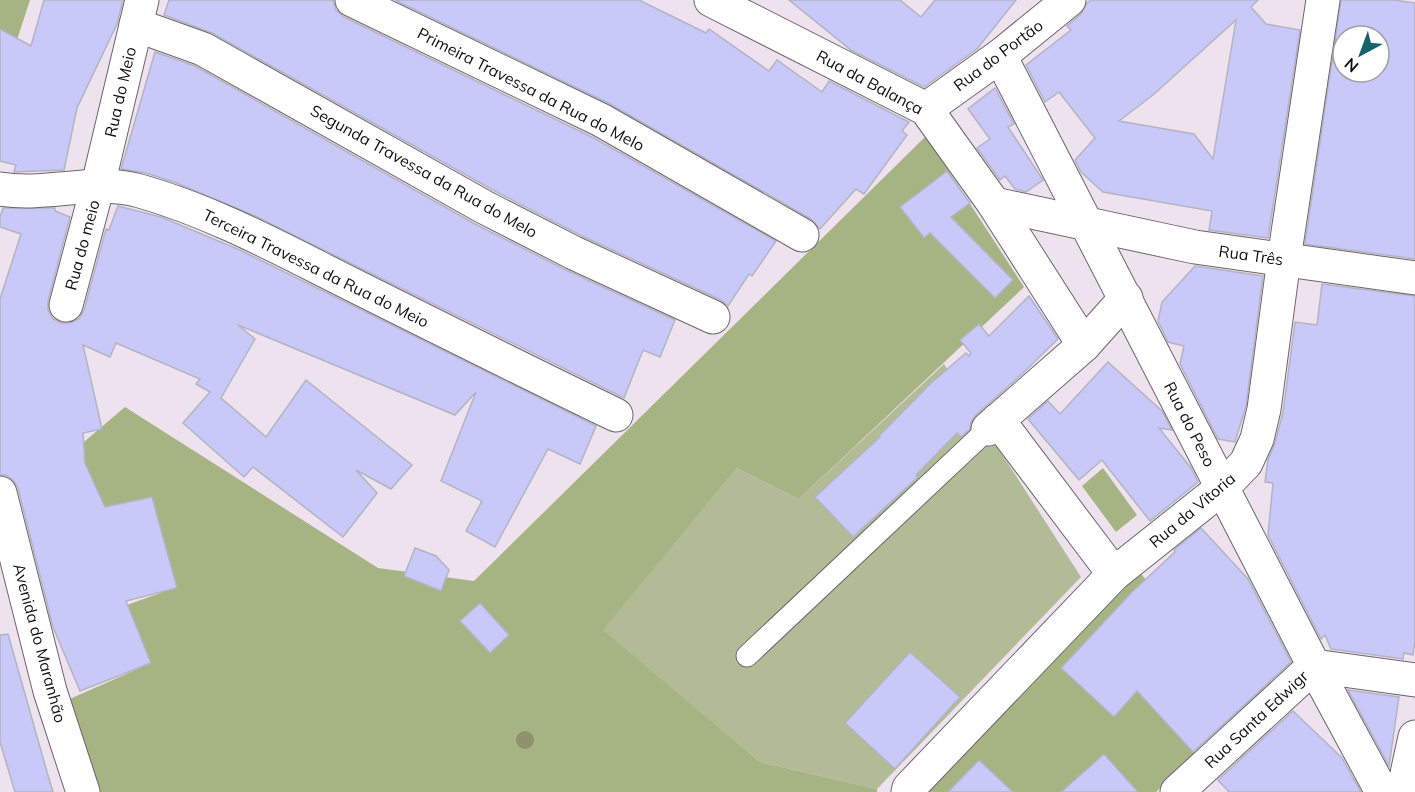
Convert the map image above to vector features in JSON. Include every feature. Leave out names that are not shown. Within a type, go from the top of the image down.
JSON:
[{"type":"street","name":"Primeira Travessa da Rua do Melo","points":[[352,0],[602,120],[802,235]]},
{"type":"street","name":"Rua da Balança","points":[[711,0],[926,109],[994,204],[1084,345]]},
{"type":"street","name":"Rua da Vitoria","points":[[908,790],[1114,574],[1222,488],[1246,463],[1257,440],[1264,409],[1323,0]]},
{"type":"street","name":"Rua do Portão","points":[[926,109],[1000,56],[1061,2]]},
{"type":"street","name":"Rua do Meio","points":[[98,185],[139,12]]},
{"type":"street","name":"Segunda Travessa da Rua do Melo","points":[[139,12],[484,207],[574,253],[713,317]]},
{"type":"street","name":"Rua do Peso","points":[[1000,56],[1314,666],[1382,792]]},
{"type":"street","name":"Terceira Travessa da Rua do Meio","points":[[0,189],[18,192],[98,185],[138,190],[194,210],[259,238],[616,415]]},
{"type":"street","name":"Rua do meio","points":[[66,306],[98,185]]},
{"type":"street","points":[[994,204],[1088,225]]},
{"type":"street","name":"Rua Três","points":[[1088,225],[1195,247],[1415,278]]},
{"type":"street","points":[[1114,574],[993,424],[1084,345],[1126,298]]},
{"type":"street","name":"Avenida do Maranhão","points":[[0,494],[50,691],[83,792]]},
{"type":"street","name":"Rua Santa Edwigr","points":[[1177,792],[1314,666],[1415,680]]},
{"type":"street","points":[[1403,792],[1415,738]]},
{"type":"lane","points":[[747,656],[993,424]]},
{"type":"green space","points":[[0,0],[30,0],[0,92]]},
{"type":"green space","points":[[926,136],[1024,287],[799,499],[737,468],[603,630],[760,762],[877,789],[877,792],[97,792],[63,702],[151,663],[127,605],[177,587],[97,509],[78,447],[125,407],[378,568],[474,581]]},
{"type":"green space","points":[[944,364],[1081,577],[877,789],[760,762],[602,630],[737,468],[799,499]]},
{"type":"green space","points":[[1103,468],[1137,515],[1116,532],[1082,486]]},
{"type":"green space","points":[[1140,573],[1217,660],[1156,711],[1196,755],[1156,792],[920,792],[921,788]]},
{"type":"building","points":[[44,0],[123,0],[117,24],[77,108],[64,170],[14,172],[16,165],[0,161],[0,29],[31,46]]},
{"type":"building","points":[[169,0],[333,0],[336,10],[344,17],[592,137],[776,241],[752,276],[749,274],[728,306],[721,300],[582,236],[493,190],[212,33],[164,15]]},
{"type":"building","points":[[395,0],[639,0],[706,33],[709,29],[769,71],[777,60],[822,92],[829,81],[909,122],[902,131],[907,135],[864,194],[856,189],[820,229],[811,219],[610,104]]},
{"type":"building","points":[[789,0],[900,0],[921,17],[935,0],[1016,0],[977,49],[924,87],[851,50]]},
{"type":"building","points":[[1091,0],[1258,0],[1251,7],[1266,24],[1300,30],[1268,238],[1209,230],[1212,211],[1103,192],[1081,172],[1075,160],[1095,138],[1059,92],[1045,102],[1026,65],[1071,30],[1067,26],[1081,14]],"holes":[[[1236,20],[1213,159],[1194,134],[1119,121],[1153,95]]]},
{"type":"building","points":[[1341,0],[1394,0],[1415,3],[1415,259],[1305,244],[1331,68],[1331,84],[1391,84],[1391,24],[1337,24]]},
{"type":"building","points":[[155,52],[195,66],[475,224],[566,270],[675,320],[660,357],[643,350],[624,398],[255,216],[174,182],[146,173],[121,169]]},
{"type":"building","points":[[995,88],[1014,124],[1008,127],[1043,180],[1026,192],[1015,189],[1005,176],[1000,180],[977,148],[990,139],[968,109]]},
{"type":"building","points":[[947,171],[970,203],[951,217],[1013,280],[995,298],[930,233],[924,238],[900,207]]},
{"type":"building","points":[[118,206],[161,217],[240,250],[596,426],[580,464],[548,449],[495,547],[466,531],[482,501],[441,481],[476,392],[455,415],[238,325],[255,339],[221,398],[266,437],[306,380],[412,465],[391,489],[356,470],[377,493],[343,537],[253,467],[244,477],[183,423],[210,392],[196,384],[200,379],[116,343],[110,357],[83,345],[102,429],[83,433],[85,463],[105,507],[152,497],[177,588],[126,601],[151,663],[80,691],[53,627],[18,488],[13,480],[6,475],[0,475],[0,299],[21,234],[0,227],[0,217],[3,208],[55,208],[55,211],[70,217],[48,301],[48,310],[53,319],[61,323],[70,323],[79,319],[84,310],[106,229],[109,230]]},
{"type":"building","points":[[1195,266],[1263,276],[1246,406],[1235,442],[1218,439],[1180,364],[1184,346],[1168,342],[1158,321],[1162,302]]},
{"type":"building","points":[[1322,284],[1415,296],[1415,640],[1413,655],[1404,653],[1403,659],[1331,649],[1325,635],[1321,639],[1268,535],[1273,483],[1265,482],[1268,460],[1283,412],[1295,322],[1317,325]]},
{"type":"building","points":[[1029,296],[1058,339],[976,415],[971,422],[970,429],[961,437],[957,433],[916,475],[918,477],[853,537],[815,497],[880,437],[931,383],[966,353],[969,356],[971,353],[960,340],[979,324],[989,336]]},
{"type":"building","points":[[1108,362],[1162,411],[1172,430],[1159,428],[1191,468],[1198,482],[1150,521],[1102,460],[1079,480],[1028,419],[1048,401],[1060,414]]},
{"type":"building","points":[[1201,528],[1248,579],[1291,662],[1193,752],[1137,691],[1114,717],[1061,668],[1132,592],[1175,552],[1174,550]]},
{"type":"building","points":[[415,548],[436,556],[449,570],[441,591],[404,576]]},
{"type":"building","points":[[480,603],[509,635],[490,653],[460,621]]},
{"type":"building","points":[[8,634],[53,792],[15,792],[0,742],[0,635]]},
{"type":"building","points":[[910,652],[960,697],[895,769],[845,723]]},
{"type":"building","points":[[1348,690],[1399,697],[1389,766]]},
{"type":"building","points":[[1293,711],[1342,758],[1361,792],[1229,792],[1218,780]]},
{"type":"building","points":[[1104,754],[1138,792],[1061,792]]},
{"type":"building","points":[[979,760],[1013,792],[948,792]]}]
